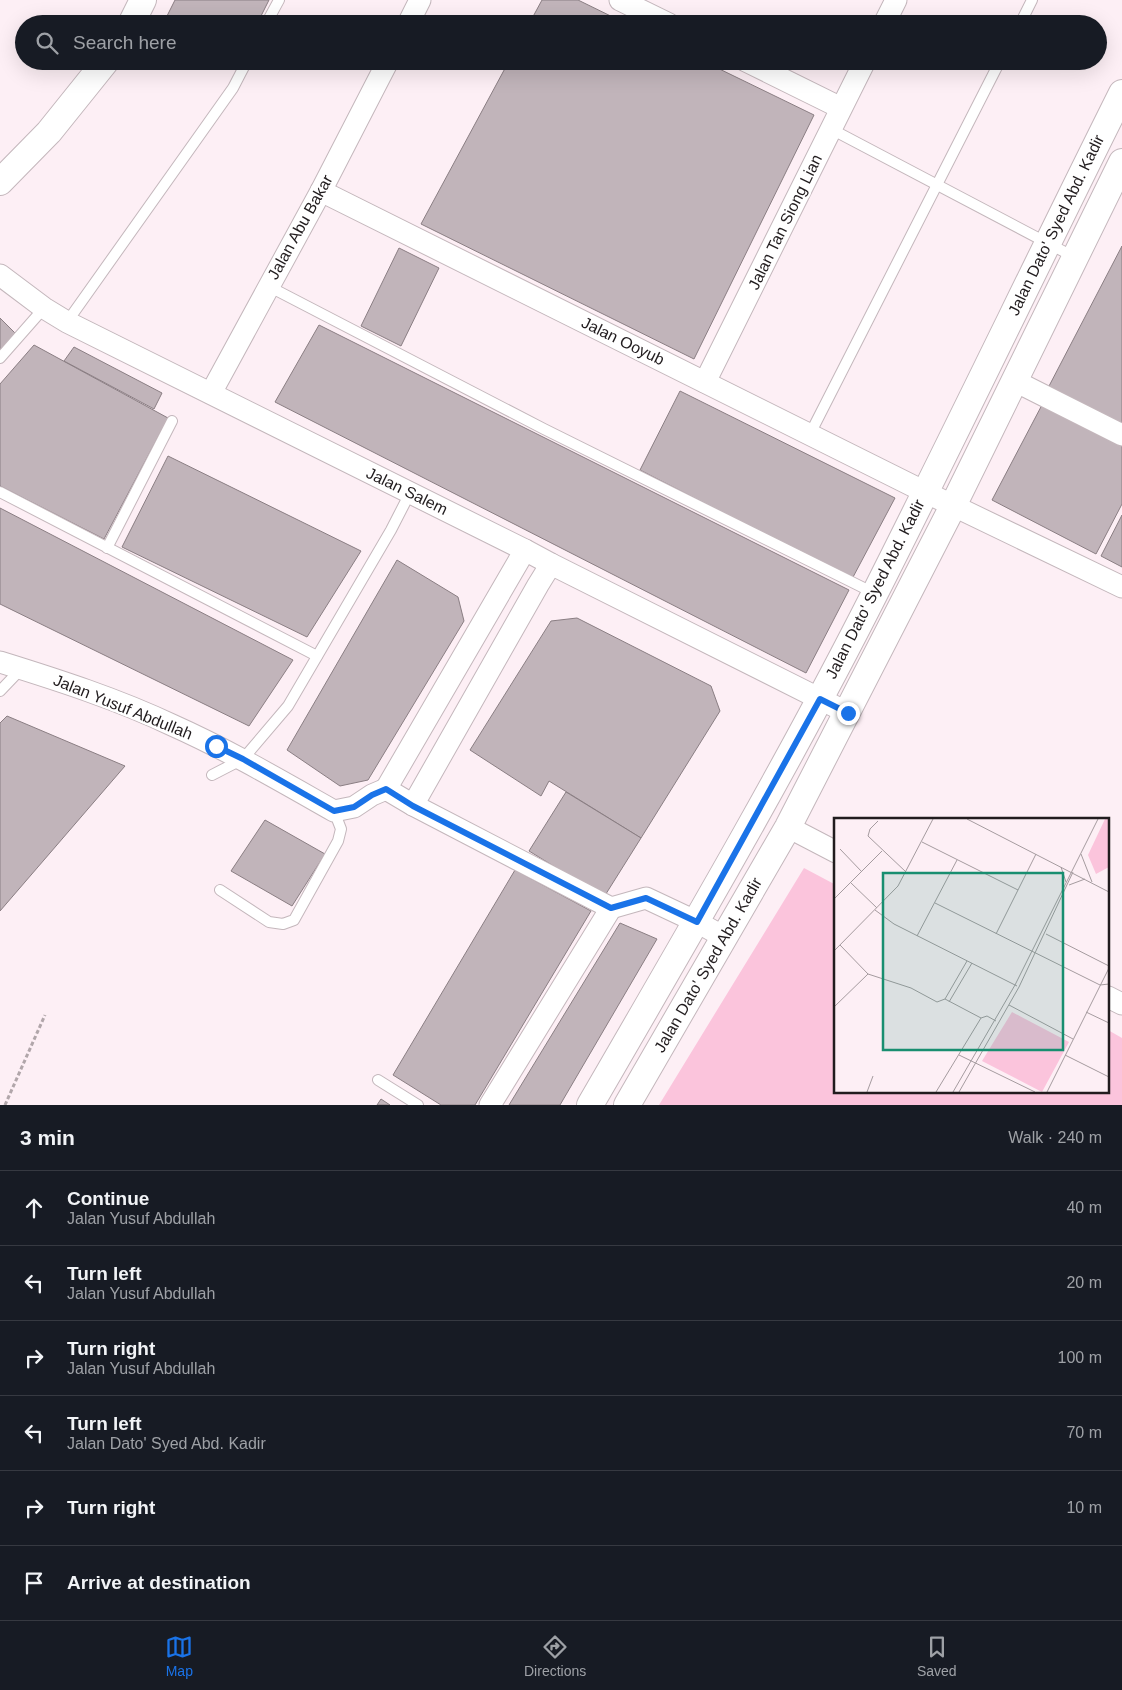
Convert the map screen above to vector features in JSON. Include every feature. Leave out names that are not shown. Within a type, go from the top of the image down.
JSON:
[{"type":"street","points":[[136,15],[143,0]]},
{"type":"street","points":[[412,15],[420,0]]},
{"type":"street","points":[[620,0],[650,15]]},
{"type":"street","points":[[888,15],[894,0]]},
{"type":"street","points":[[0,182],[48,132],[99,70]]},
{"type":"street","name":"Jalan Abu Bakar","points":[[211,393],[321,191],[383,70]]},
{"type":"street","points":[[764,70],[842,108]]},
{"type":"street","name":"Jalan Tan Siong Lian","points":[[705,382],[861,70]]},
{"type":"street","name":"Jalan Dato' Syed Abd. Kadir","points":[[590,1105],[697,922],[820,699],[875,593],[1122,93]]},
{"type":"street","name":"Jalan Dato' Syed Abd. Kadir","points":[[627,1105],[788,827],[848,713],[953,506],[1122,162]]},
{"type":"street","name":"Jalan Ooyub","points":[[321,191],[925,492]]},
{"type":"street","name":"Jalan Salem","points":[[0,275],[44,308],[67,322],[848,713]]},
{"type":"street","points":[[1015,381],[1122,435]]},
{"type":"street","name":"Jalan Dato' Syed Abd. Kadir","points":[[925,492],[953,506]]},
{"type":"street","points":[[953,506],[1122,588]]},
{"type":"street","points":[[334,811],[354,807],[372,795],[386,789],[525,550]]},
{"type":"street","points":[[413,806],[551,564]]},
{"type":"street","name":"Jalan Yusuf Abdullah","points":[[0,662],[100,695],[171,724],[243,759],[334,811]]},
{"type":"street","points":[[386,789],[413,806],[611,908]]},
{"type":"street","points":[[788,827],[834,851]]},
{"type":"street","points":[[490,1105],[611,908],[646,898],[724,937]]},
{"type":"street","points":[[1110,998],[1122,1004]]},
{"type":"lane","points":[[271,15],[279,0]]},
{"type":"lane","points":[[1024,15],[1032,0]]},
{"type":"lane","points":[[67,322],[233,88],[242,70]]},
{"type":"lane","points":[[810,434],[995,70]]},
{"type":"lane","points":[[831,130],[1076,258]]},
{"type":"lane","points":[[268,286],[561,437],[875,593]]},
{"type":"lane","points":[[0,358],[44,308]]},
{"type":"lane","points":[[107,548],[172,421]]},
{"type":"lane","points":[[0,492],[316,656]]},
{"type":"lane","points":[[212,775],[243,759],[288,706],[391,530],[410,493]]},
{"type":"lane","points":[[0,691],[22,668]]},
{"type":"lane","points":[[220,890],[269,922],[283,924],[294,920],[338,841],[341,829],[334,811]]},
{"type":"lane","points":[[378,1080],[418,1105]]},
{"type":"path","points":[[5,1105],[45,1015]]},
{"type":"shaded area","points":[[804,868],[834,884],[834,1092],[1110,1092],[1110,1031],[1122,1038],[1122,1105],[659,1105]]},
{"type":"building","points":[[175,0],[269,0],[262,15],[168,15]]},
{"type":"building","points":[[542,0],[578,0],[609,15],[534,15]]},
{"type":"building","points":[[504,70],[722,70],[814,115],[694,359],[421,224]]},
{"type":"building","points":[[1122,246],[1122,426],[1048,388]]},
{"type":"building","points":[[399,248],[439,268],[401,346],[361,326]]},
{"type":"building","points":[[0,318],[16,334],[0,350]]},
{"type":"building","points":[[319,325],[849,590],[806,673],[275,402]]},
{"type":"building","points":[[34,345],[168,418],[104,539],[0,486],[0,384]]},
{"type":"building","points":[[74,347],[162,393],[154,409],[64,361]]},
{"type":"building","points":[[680,391],[895,498],[852,579],[640,470]]},
{"type":"building","points":[[1043,403],[1122,444],[1122,504],[1096,554],[992,500]]},
{"type":"building","points":[[168,456],[361,551],[307,637],[122,547]]},
{"type":"building","points":[[0,508],[293,660],[249,726],[0,604]]},
{"type":"building","points":[[1122,515],[1122,567],[1101,556]]},
{"type":"building","points":[[397,560],[458,597],[464,621],[368,780],[340,786],[287,750]]},
{"type":"building","points":[[577,618],[711,686],[720,711],[641,838],[549,781],[541,796],[470,750],[551,621]]},
{"type":"building","points":[[7,716],[125,766],[0,911],[0,723]]},
{"type":"building","points":[[566,792],[641,838],[604,897],[529,851]]},
{"type":"building","points":[[265,820],[325,854],[292,906],[231,871]]},
{"type":"building","points":[[515,870],[591,911],[475,1105],[441,1105],[393,1075]]},
{"type":"building","points":[[620,923],[657,939],[560,1105],[509,1105]]},
{"type":"building","points":[[381,1099],[390,1105],[377,1105]]},
{"type":"route","points":[[216,746],[243,759],[334,811],[354,807],[372,795],[386,789],[413,806],[611,908],[646,898],[697,922],[820,699],[848,713]]}]
